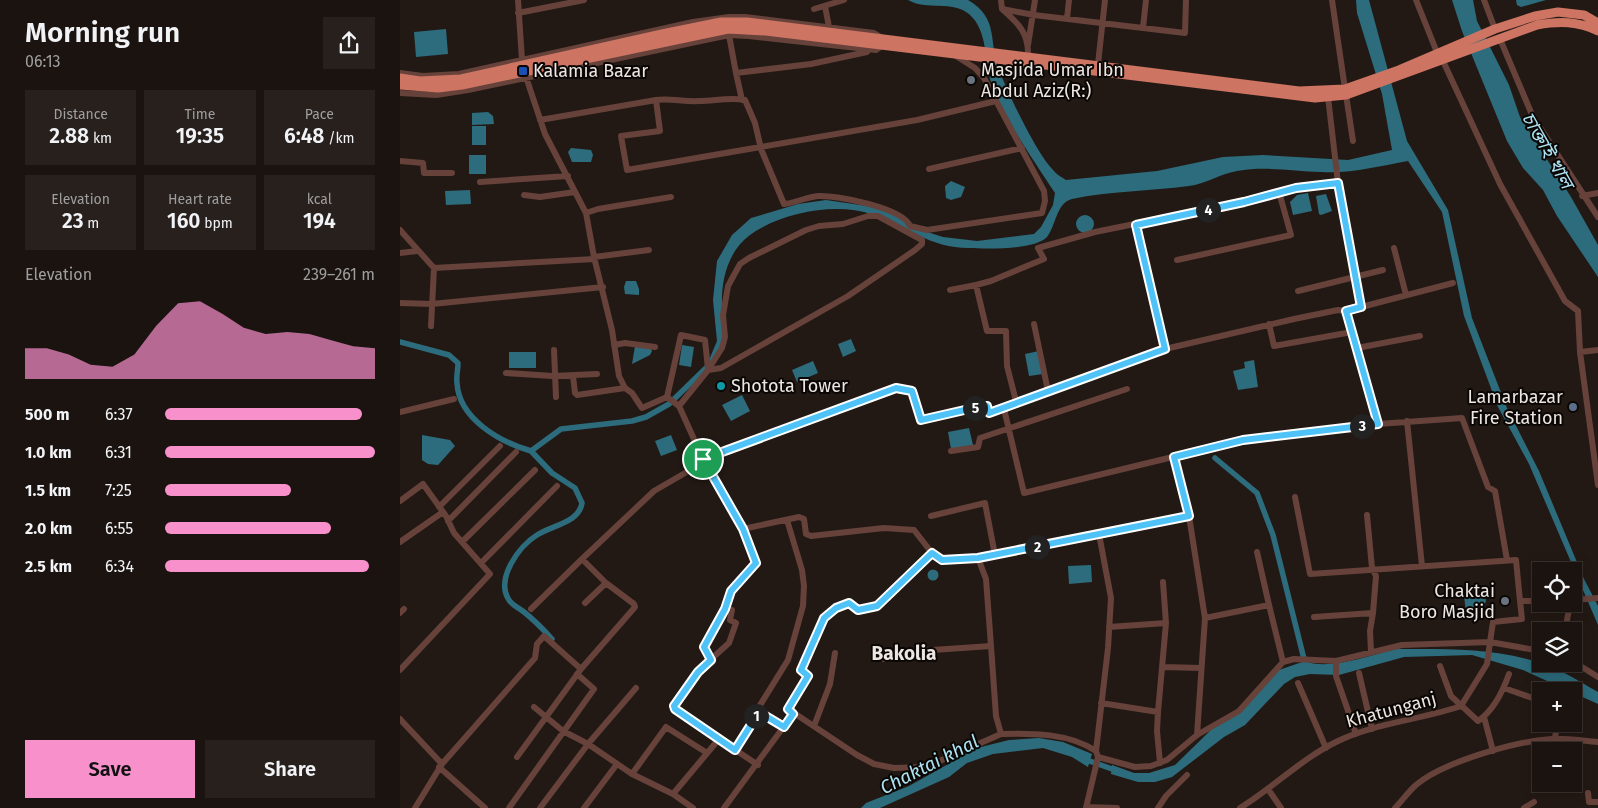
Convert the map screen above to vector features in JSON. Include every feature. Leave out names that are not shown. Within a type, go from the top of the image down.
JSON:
[{"type":"highway","points":[[1013,58],[1028,51],[1297,97],[1328,97],[1441,58],[1494,30],[1535,16],[1558,12],[1584,15],[1598,23]]},
{"type":"highway","points":[[1452,53],[1537,25],[1558,21],[1582,24],[1598,30]]},
{"type":"highway","points":[[400,78],[420,81],[461,79],[590,49],[721,22],[792,25],[802,32]]},
{"type":"highway","points":[[400,85],[438,88],[462,85],[728,29],[773,35],[802,32],[881,45],[950,53],[965,52]]},
{"type":"highway","points":[[881,45],[965,52],[1192,80],[1299,90],[1345,92]]},
{"type":"street","points":[[518,0],[522,60]]},
{"type":"street","points":[[518,13],[584,0]]},
{"type":"street","points":[[814,9],[844,0]]},
{"type":"street","points":[[1001,0],[1002,9],[1022,26],[1028,51]]},
{"type":"street","points":[[1028,51],[1035,0]]},
{"type":"street","points":[[1068,19],[1069,0]]},
{"type":"street","points":[[1098,64],[1105,0]]},
{"type":"street","points":[[1143,28],[1146,0]]},
{"type":"street","points":[[1002,9],[1034,15],[1184,32],[1186,0]]},
{"type":"street","points":[[1332,0],[1354,141]]},
{"type":"street","points":[[1416,0],[1500,184],[1565,301],[1578,311],[1580,352],[1589,416],[1596,447],[1598,483]]},
{"type":"street","points":[[1484,0],[1494,30]]},
{"type":"street","points":[[825,6],[829,27]]},
{"type":"street","points":[[400,73],[423,76],[458,74],[708,20],[745,17],[792,25]]},
{"type":"street","points":[[802,32],[829,27],[874,33],[881,45]]},
{"type":"street","points":[[802,32],[881,45]]},
{"type":"street","points":[[400,93],[436,95],[729,36],[773,35]]},
{"type":"street","points":[[729,36],[742,100]]},
{"type":"street","points":[[1498,39],[1533,117],[1582,196],[1598,217]]},
{"type":"street","points":[[736,73],[810,64],[881,45]]},
{"type":"street","points":[[540,120],[656,100],[745,100],[755,123],[761,149],[784,204],[818,196],[872,204],[887,208],[907,220],[910,226],[927,230],[1042,213],[1045,201],[1044,191],[984,78],[975,68],[950,53]]},
{"type":"street","points":[[525,76],[545,134],[586,213],[594,258],[603,288],[619,376],[625,388],[632,393],[642,408],[667,396]]},
{"type":"street","points":[[1328,97],[1338,183],[1361,307]]},
{"type":"street","points":[[656,100],[660,131],[622,136],[628,171],[917,120],[996,101]]},
{"type":"street","points":[[930,169],[1022,148]]},
{"type":"street","points":[[400,161],[423,163],[424,172],[452,173]]},
{"type":"street","points":[[480,182],[568,176]]},
{"type":"street","points":[[950,290],[991,281],[1044,259],[1038,248],[1095,232],[1244,202],[1296,188],[1338,183]]},
{"type":"street","points":[[524,194],[540,197],[575,192]]},
{"type":"street","points":[[1177,260],[1291,235],[1279,192]]},
{"type":"street","points":[[1582,196],[1598,193]]},
{"type":"street","points":[[586,213],[598,209],[670,197]]},
{"type":"street","points":[[679,406],[708,370],[722,348],[725,337],[723,315],[728,286],[740,264],[806,230],[819,226],[843,224],[868,216],[883,218],[923,241],[915,250],[848,296],[721,368],[708,370]]},
{"type":"street","points":[[1136,225],[1165,349]]},
{"type":"street","points":[[400,230],[434,268],[431,326]]},
{"type":"street","points":[[1394,248],[1406,295]]},
{"type":"street","points":[[434,268],[594,258],[649,250]]},
{"type":"street","points":[[400,253],[417,251]]},
{"type":"street","points":[[1298,291],[1383,270]]},
{"type":"street","points":[[531,609],[654,492],[686,473],[703,459],[896,388],[912,391],[921,420],[982,406],[987,406],[989,413],[1004,410],[1165,349],[1269,324],[1338,310],[1346,311],[1453,283]]},
{"type":"street","points":[[976,285],[986,331],[1006,332],[1007,366],[1017,404]]},
{"type":"street","points":[[400,303],[432,304],[603,288]]},
{"type":"street","points":[[1346,311],[1378,424]]},
{"type":"street","points":[[1034,324],[1048,392]]},
{"type":"street","points":[[1269,324],[1274,346],[1352,332]]},
{"type":"street","points":[[667,396],[681,335],[705,340],[708,370]]},
{"type":"street","points":[[1357,348],[1420,336]]},
{"type":"street","points":[[614,345],[625,343],[655,347]]},
{"type":"street","points":[[554,350],[556,397]]},
{"type":"street","points":[[1580,352],[1598,350]]},
{"type":"street","points":[[506,373],[554,376],[597,374]]},
{"type":"street","points":[[573,376],[575,393],[577,395],[625,388]]},
{"type":"street","points":[[950,451],[978,448],[980,438],[1010,430],[1127,389]]},
{"type":"street","points":[[667,396],[679,406],[703,459],[743,529],[756,563],[731,591],[725,609],[704,647],[711,660]]},
{"type":"street","points":[[400,412],[454,399]]},
{"type":"street","points":[[1004,410],[1024,493],[1243,440],[1378,424],[1462,418],[1488,487],[1495,492],[1507,560]]},
{"type":"street","points":[[1589,416],[1598,414]]},
{"type":"street","points":[[1407,422],[1422,566]]},
{"type":"street","points":[[400,542],[441,510],[500,446]]},
{"type":"street","points":[[448,521],[516,452]]},
{"type":"street","points":[[1174,457],[1189,516],[1205,618],[1197,735]]},
{"type":"street","points":[[462,542],[535,470]]},
{"type":"street","points":[[400,501],[422,484],[441,510],[454,533],[490,572],[489,577],[400,670]]},
{"type":"street","points":[[482,562],[557,486]]},
{"type":"street","points":[[1295,497],[1310,574],[1372,568],[1516,560],[1520,601],[1532,601]]},
{"type":"street","points":[[931,516],[985,503],[995,555]]},
{"type":"street","points":[[1367,515],[1372,568],[1376,576],[1370,631],[1371,652]]},
{"type":"street","points":[[743,529],[802,517],[806,534],[811,536],[884,528],[914,530],[932,553],[942,560],[995,555],[1189,516]]},
{"type":"street","points":[[735,750],[759,712],[757,709],[788,660],[803,606],[804,586],[802,570],[787,520]]},
{"type":"street","points":[[1099,534],[1111,598],[1110,627],[1097,756],[1086,808],[1117,808]]},
{"type":"street","points":[[1257,552],[1283,662]]},
{"type":"street","points":[[932,553],[877,606],[858,610],[849,603],[836,608],[824,618],[801,670],[808,676],[788,709],[857,755],[874,764],[894,768],[926,767],[1001,734],[1034,732],[1076,742],[1097,756],[1135,767],[1151,766],[1167,760],[1197,735],[1239,711],[1283,662],[1294,659],[1336,661],[1402,645],[1490,644],[1532,650]]},
{"type":"street","points":[[978,558],[986,579],[996,716],[1001,734]]},
{"type":"street","points":[[517,757],[579,671],[634,608],[634,604],[606,583],[582,559]]},
{"type":"street","points":[[1160,763],[1156,731],[1166,623],[1163,582]]},
{"type":"street","points":[[585,604],[606,583]]},
{"type":"street","points":[[1582,600],[1597,598]]},
{"type":"street","name":"Khatunganj","points":[[1240,808],[1326,748],[1356,734],[1433,715],[1463,705],[1486,664],[1493,622],[1522,619],[1520,601]]},
{"type":"street","points":[[1205,618],[1268,605]]},
{"type":"street","points":[[725,609],[732,610],[730,620],[736,624],[729,643],[698,672],[674,707],[758,765]]},
{"type":"street","points":[[1314,617],[1373,613]]},
{"type":"street","points":[[1110,627],[1166,623]]},
{"type":"street","points":[[415,808],[443,764],[535,658],[537,644],[544,636],[547,636],[594,688],[509,808]]},
{"type":"street","points":[[884,659],[918,651],[992,646]]},
{"type":"street","points":[[814,726],[830,684],[835,653]]},
{"type":"street","points":[[1336,661],[1336,676],[1356,734]]},
{"type":"street","points":[[1440,666],[1451,696],[1463,705],[1478,721],[1484,717],[1504,688],[1509,674]]},
{"type":"street","points":[[1163,667],[1201,668]]},
{"type":"street","points":[[1582,667],[1598,677]]},
{"type":"street","points":[[1359,673],[1372,729]]},
{"type":"street","points":[[1298,683],[1326,748]]},
{"type":"street","points":[[540,808],[588,744],[636,688]]},
{"type":"street","points":[[1504,688],[1532,698]]},
{"type":"street","points":[[1101,703],[1158,712]]},
{"type":"street","points":[[534,707],[563,731],[588,744],[632,774],[673,794],[693,808]]},
{"type":"street","points":[[759,712],[784,727]]},
{"type":"street","points":[[727,807],[793,714]]},
{"type":"street","points":[[1484,717],[1493,751]]},
{"type":"street","points":[[400,719],[485,808]]},
{"type":"street","points":[[632,774],[666,727],[707,753]]},
{"type":"street","points":[[1555,738],[1556,732]]},
{"type":"street","points":[[1395,808],[1416,785],[1441,770],[1493,751],[1555,738],[1598,742]]},
{"type":"street","points":[[673,794],[719,739]]},
{"type":"street","points":[[584,808],[617,764]]},
{"type":"street","points":[[1158,808],[1166,796],[1187,775]]},
{"type":"street","points":[[1268,789],[1281,808]]},
{"type":"street","points":[[1588,793],[1589,802],[1598,802]]},
{"type":"street","points":[[1524,808],[1534,802]]},
{"type":"water","points":[[908,0],[968,0],[985,15],[989,23],[999,70],[1009,93],[1047,163],[1057,174],[1066,180],[1157,171],[1223,157],[1263,155],[1348,160],[1392,150],[1382,94],[1357,13],[1356,0],[1369,0],[1407,141],[1448,210],[1472,318],[1507,408],[1539,471],[1577,562],[1571,562],[1529,464],[1498,407],[1464,316],[1442,212],[1408,161],[1342,172],[1248,170],[1231,172],[1189,186],[1101,194],[1072,199],[1067,201],[1059,210],[1047,237],[1032,244],[1010,248],[969,248],[942,244],[919,236],[884,219],[857,211],[825,210],[792,216],[762,227],[750,235],[736,249],[731,258],[723,286],[722,339],[711,362],[709,360],[717,341],[713,300],[717,261],[732,235],[751,218],[798,204],[826,200],[881,208],[924,231],[943,237],[977,241],[1034,234],[1041,227],[1053,205],[1055,193],[1013,128],[999,101],[990,79],[983,39],[975,21],[969,14],[955,7],[915,3]]},
{"type":"water","points":[[1452,0],[1473,0],[1477,21],[1509,85],[1520,117],[1571,197],[1598,245],[1598,277],[1557,216],[1543,190],[1523,168],[1507,141],[1462,31]]},
{"type":"water","points":[[1516,0],[1546,0],[1521,7],[1517,5]]},
{"type":"water","points":[[446,29],[448,54],[416,57],[414,32]]},
{"type":"water","points":[[488,112],[493,116],[494,124],[472,125],[472,113]]},
{"type":"water","points":[[472,126],[486,126],[486,145],[472,145]]},
{"type":"water","points":[[571,148],[591,150],[593,155],[591,162],[572,162],[568,152]]},
{"type":"water","points":[[469,155],[486,155],[486,174],[469,174]]},
{"type":"water","points":[[951,181],[965,187],[961,197],[951,200],[946,198],[945,186]]},
{"type":"water","points":[[470,190],[471,204],[446,205],[445,191]]},
{"type":"water","points":[[1308,193],[1312,211],[1293,215],[1290,202],[1297,195]]},
{"type":"water","points":[[1326,194],[1332,211],[1321,215],[1319,214],[1316,196]]},
{"type":"water","points":[[1085,215],[1091,218],[1094,224],[1091,230],[1085,233],[1079,230],[1076,224],[1079,218]]},
{"type":"water","points":[[626,281],[636,281],[639,295],[625,294],[624,287]]},
{"type":"water","points":[[851,339],[856,351],[843,357],[838,344]]},
{"type":"water","points":[[682,345],[694,347],[691,367],[679,365]]},
{"type":"water","points":[[635,346],[651,349],[652,351],[650,355],[632,364]]},
{"type":"water","points":[[1039,351],[1043,374],[1029,376],[1025,354]]},
{"type":"water","points":[[509,352],[536,352],[536,368],[509,368]]},
{"type":"water","points":[[1254,360],[1258,387],[1238,390],[1233,371],[1245,368],[1244,362]]},
{"type":"water","points":[[813,361],[818,373],[797,382],[792,370]]},
{"type":"water","points":[[742,395],[750,411],[731,421],[722,405]]},
{"type":"water","points":[[969,428],[973,445],[951,449],[948,432]]},
{"type":"water","points":[[422,435],[450,440],[455,446],[438,465],[428,464],[422,460]]},
{"type":"water","points":[[671,435],[677,450],[661,456],[655,441]]},
{"type":"water","points":[[1091,565],[1092,582],[1069,584],[1068,566]]},
{"type":"water","points":[[933,569],[939,575],[933,581],[927,575]]},
{"type":"water","points":[[1582,574],[1598,606],[1598,625],[1582,588]]},
{"type":"water","points":[[1484,593],[1486,601],[1483,609],[1466,612],[1464,596]]},
{"type":"water","points":[[1396,649],[1437,649],[1499,653],[1532,660],[1532,672],[1562,672],[1580,682],[1549,682],[1523,670],[1472,655],[1404,657],[1339,675],[1310,674],[1295,677],[1284,684],[1245,725],[1224,737],[1172,777],[1155,782],[1138,782],[1111,774],[1112,765],[1134,773],[1149,773],[1175,765],[1215,726],[1233,717],[1276,671],[1305,661],[1315,664],[1326,664],[1363,658]]},
{"type":"water","points":[[1582,683],[1598,692],[1598,704],[1582,697]]},
{"type":"water","points":[[1039,738],[1063,742],[1092,754],[1088,767],[1072,757],[1043,748],[993,754],[967,763],[949,777],[880,808],[861,808],[866,803],[909,786],[977,748],[1009,740]]},
{"type":"waterway","name":"Chaktai khal","points":[[400,342],[449,355],[458,363],[457,381],[459,396],[473,418],[494,435],[531,451]]},
{"type":"waterway","points":[[531,451],[561,429],[632,421],[646,417],[669,404],[706,368]]},
{"type":"waterway","points":[[531,451],[552,473],[575,488],[582,503],[576,515],[530,540],[517,555],[507,573],[505,592],[509,600],[552,639]]},
{"type":"waterway","points":[[1215,458],[1257,493],[1273,535],[1305,663]]},
{"type":"waterway","name":"Chaktai khal","points":[[1084,759],[1112,769]]},
{"type":"place","name":"Kalamia Bazar","points":[[523,71]]},
{"type":"place","name":"Masjida Umar Ibn Abdul Aziz(R:)","points":[[971,80]]},
{"type":"place","name":"Shotota Tower","points":[[721,386]]},
{"type":"place","name":"Lamarbazar Fire Station","points":[[1573,407]]},
{"type":"place","name":"Chaktai Boro Masjid","points":[[1505,601]]},
{"type":"district","name":"Bakolia","points":[[904,653]]},
{"type":"route","points":[[1338,183],[1361,307],[1346,311],[1378,424],[1243,440],[1174,457],[1189,516],[1149,526],[978,558],[942,560],[932,553],[877,606],[858,610],[849,603],[836,608],[824,618],[801,670],[808,676],[788,709],[793,714],[784,727],[759,712],[735,750],[674,707],[698,672],[711,660],[704,647],[713,635],[731,591],[756,563],[756,558],[743,529],[703,459],[896,388],[912,391],[921,420],[925,421],[982,406],[987,406],[989,413],[1004,410],[1165,349],[1136,225],[1244,202],[1296,188],[1338,183]]},
{"type":"water label","name":"চাক্তাই খাল","points":[[1548,150]]}]
